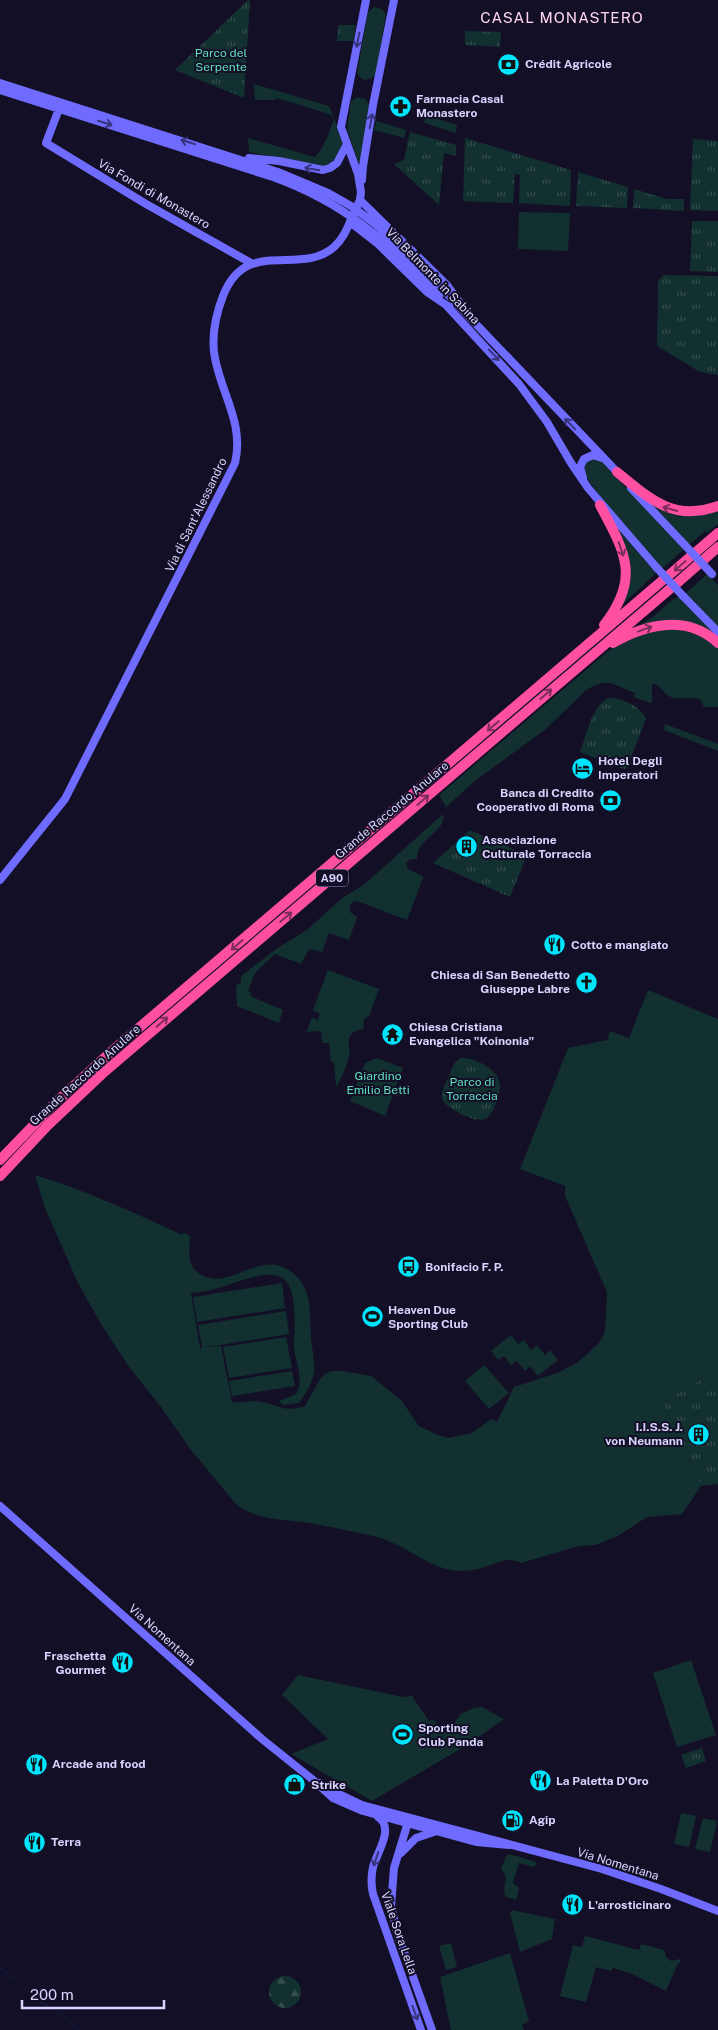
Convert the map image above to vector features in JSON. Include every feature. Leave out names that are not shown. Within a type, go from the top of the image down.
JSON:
[{"type":"highway","points":[[617,472],[654,502],[669,509],[696,511],[718,506]]},
{"type":"highway","points":[[589,644],[619,604],[626,578],[623,553],[600,505]]},
{"type":"highway","name":"Grande Raccordo Anulare","points":[[0,1176],[48,1125],[102,1074],[587,660],[718,534]]},
{"type":"highway","name":"Grande Raccordo Anulare","points":[[0,1160],[55,1103],[100,1062],[589,644],[718,547]]},
{"type":"highway","points":[[587,660],[624,637],[646,628],[664,624],[682,625],[695,629],[709,635],[718,642]]},
{"type":"main road","points":[[366,0],[341,127],[356,169],[361,196],[448,286],[469,319]]},
{"type":"main road","points":[[251,263],[312,258],[332,249],[343,236],[361,196],[363,163],[394,0]]},
{"type":"main road","name":"Via Belmonte in Sabina","points":[[0,83],[235,157],[291,177],[351,206],[374,222],[407,252],[715,577]]},
{"type":"main road","name":"Via Belmonte in Sabina","points":[[0,90],[273,177],[321,198],[362,223],[388,244],[519,384],[544,417],[573,467],[600,505],[718,632]]},
{"type":"main road","name":"Via Fondi di Monastero","points":[[59,109],[46,143],[146,204],[251,263]]},
{"type":"main road","points":[[235,157],[279,161],[323,170],[337,163],[347,144]]},
{"type":"main road","points":[[350,222],[365,232],[427,292],[449,307]]},
{"type":"main road","points":[[343,236],[352,232],[365,232]]},
{"type":"main road","name":"Via di Sant'Alessandro","points":[[0,880],[65,799],[235,463],[239,448],[238,434],[214,353],[213,336],[223,295],[230,281],[251,263]]},
{"type":"main road","name":"Via Belmonte in Sabina","points":[[588,488],[581,470],[582,461],[586,457],[593,455],[604,459]]},
{"type":"main road","name":"Via Nomentana","points":[[0,1506],[262,1739],[312,1778],[336,1800],[357,1810],[509,1844],[602,1869],[718,1911]]},
{"type":"main road","name":"Via Nomentana","points":[[312,1778],[355,1802],[438,1832],[484,1844],[509,1844]]},
{"type":"main road","name":"Viale Sora Lella","points":[[377,1815],[385,1822],[386,1829],[373,1869],[373,1894],[421,2030]]},
{"type":"main road","name":"Viale Sora Lella","points":[[408,1821],[395,1863],[390,1894],[393,1918],[432,2030]]},
{"type":"main road","name":"Viale Sora Lella","points":[[395,1863],[410,1841],[419,1836],[438,1832]]},
{"type":"green space","name":"Parco del Serpente","points":[[250,0],[244,98],[175,70]]},
{"type":"green space","points":[[374,7],[382,9],[386,14],[376,75],[365,80],[357,73],[368,12]]},
{"type":"green space","points":[[338,25],[356,25],[353,41],[337,41]]},
{"type":"green space","points":[[465,31],[501,32],[500,47],[465,45]]},
{"type":"green space","points":[[254,84],[329,106],[334,118],[331,115],[301,105],[302,100],[300,105],[276,98],[275,100],[255,100],[255,104]]},
{"type":"green space","points":[[357,97],[366,99],[370,107],[360,162],[358,162],[347,129],[351,101]]},
{"type":"green space","points":[[426,115],[457,125],[456,133],[424,123]]},
{"type":"green space","points":[[334,118],[344,142],[335,159],[324,167],[249,152],[248,138],[315,157],[325,143]]},
{"type":"green space","points":[[376,121],[406,130],[404,138],[374,130]]},
{"type":"green space","points":[[410,132],[456,145],[456,156],[444,153],[439,205],[394,164],[404,160]]},
{"type":"green space","points":[[465,138],[571,170],[570,206],[519,203],[520,175],[515,174],[513,203],[463,201]]},
{"type":"green space","points":[[693,139],[718,141],[718,211],[690,210]]},
{"type":"green space","points":[[578,172],[628,187],[627,208],[576,206]]},
{"type":"green space","points":[[634,189],[667,199],[684,199],[684,211],[633,208]]},
{"type":"green space","points":[[519,212],[570,213],[568,251],[518,249]]},
{"type":"green space","points":[[692,221],[718,221],[718,272],[690,271]]},
{"type":"green space","points":[[664,275],[718,276],[718,375],[700,372],[657,346],[658,281]]},
{"type":"green space","points":[[591,457],[599,459],[684,549],[662,569],[614,515],[583,473],[582,468]]},
{"type":"green space","points":[[646,499],[661,509],[718,508],[718,524],[707,533],[705,531],[689,545]]},
{"type":"green space","points":[[612,522],[656,573],[620,607],[626,587]]},
{"type":"green space","points":[[707,574],[718,585],[718,629],[685,594]]},
{"type":"green space","points":[[679,597],[715,635],[708,631],[634,628],[653,617],[672,600]]},
{"type":"green space","points":[[669,627],[698,634],[718,647],[718,707],[704,707],[700,699],[671,697],[655,684],[652,685],[652,702],[650,703],[634,697],[635,693],[611,683],[593,686],[585,691],[546,729],[476,780],[446,807],[439,795],[607,652],[624,640]]},
{"type":"green space","points":[[609,698],[620,699],[636,707],[644,714],[646,719],[627,768],[624,769],[580,752],[594,713],[603,701]]},
{"type":"green space","points":[[665,724],[718,744],[718,751],[664,730]]},
{"type":"green space","points":[[443,814],[441,825],[421,846],[417,859],[410,859],[406,863],[408,869],[423,878],[407,920],[357,901],[353,902],[350,906],[350,912],[357,917],[349,940],[329,933],[322,952],[309,949],[301,964],[275,954],[255,973],[248,991],[251,992],[250,996],[283,1010],[279,1023],[237,1006],[236,986],[241,982],[241,976],[276,949],[307,930],[341,899],[366,883]]},
{"type":"green space","points":[[470,830],[527,855],[510,897],[433,863]]},
{"type":"green space","points":[[328,970],[379,989],[369,1016],[364,1020],[363,1029],[356,1031],[350,1037],[349,1057],[336,1087],[334,1062],[331,1062],[329,1043],[322,1043],[321,1031],[306,1032],[312,1018],[318,1020],[320,1014],[313,1010]]},
{"type":"green space","points":[[648,990],[718,1019],[718,1369],[663,1402],[701,1486],[682,1514],[647,1517],[618,1536],[595,1545],[579,1546],[521,1563],[507,1560],[479,1569],[458,1571],[448,1570],[428,1562],[387,1540],[309,1523],[280,1520],[253,1514],[236,1504],[191,1450],[161,1407],[129,1367],[101,1324],[78,1283],[45,1208],[35,1175],[90,1194],[180,1234],[185,1233],[190,1236],[189,1257],[192,1266],[200,1274],[210,1278],[230,1277],[270,1264],[291,1271],[299,1278],[308,1296],[314,1368],[310,1384],[299,1403],[283,1405],[279,1401],[296,1394],[300,1382],[294,1349],[295,1318],[293,1300],[288,1284],[284,1279],[278,1276],[261,1276],[211,1290],[191,1293],[200,1348],[221,1346],[232,1402],[255,1401],[290,1409],[305,1406],[320,1379],[325,1374],[332,1371],[343,1371],[371,1376],[401,1400],[419,1426],[448,1438],[472,1433],[491,1419],[497,1422],[514,1387],[557,1373],[577,1363],[598,1344],[605,1332],[607,1292],[565,1196],[565,1186],[520,1169],[568,1048],[607,1040],[610,1031],[629,1038]]},
{"type":"green space","name":"Giardino Emilio Betti","points":[[377,1058],[403,1068],[385,1116],[350,1101],[365,1063]]},
{"type":"green space","name":"Parco di Torraccia","points":[[461,1058],[472,1059],[483,1064],[497,1076],[499,1081],[500,1090],[495,1105],[490,1115],[485,1119],[475,1119],[461,1114],[444,1102],[442,1098],[443,1090],[453,1066]]},
{"type":"green space","points":[[282,1283],[285,1308],[197,1322],[193,1297]]},
{"type":"green space","points":[[286,1311],[289,1334],[202,1348],[198,1325]]},
{"type":"green space","points":[[511,1335],[518,1344],[524,1340],[531,1350],[537,1345],[545,1355],[550,1350],[558,1360],[538,1376],[530,1366],[525,1371],[517,1361],[511,1365],[504,1356],[498,1360],[491,1351]]},
{"type":"green space","points":[[286,1337],[292,1368],[229,1378],[223,1347]]},
{"type":"green space","points":[[484,1365],[509,1393],[489,1409],[465,1381]]},
{"type":"green space","points":[[718,1369],[718,1484],[701,1486],[663,1402]]},
{"type":"green space","points":[[292,1371],[295,1386],[232,1396],[229,1381]]},
{"type":"green space","points":[[691,1660],[716,1735],[677,1747],[653,1673]]},
{"type":"green space","name":"Sporting Club Panda","points":[[298,1675],[403,1697],[412,1696],[429,1721],[434,1720],[440,1731],[454,1723],[461,1714],[473,1708],[482,1707],[504,1719],[467,1745],[372,1801],[291,1754],[328,1739],[282,1695]]},
{"type":"green space","points":[[702,1748],[706,1761],[686,1768],[681,1755]]},
{"type":"green space","points":[[681,1813],[696,1816],[689,1847],[674,1844]]},
{"type":"green space","points":[[703,1818],[717,1821],[710,1852],[695,1849]]},
{"type":"green space","points":[[509,1854],[536,1862],[535,1867],[519,1863],[513,1883],[519,1888],[516,1900],[506,1897],[504,1889],[506,1876],[501,1870],[506,1856]]},
{"type":"green space","points":[[512,1910],[555,1919],[552,1939],[520,1952],[510,1913]]},
{"type":"green space","points":[[585,1936],[639,1950],[641,1944],[664,1950],[666,1957],[671,1961],[680,1959],[681,1961],[677,1965],[666,1991],[632,1974],[613,1968],[611,1971],[596,1967],[586,2002],[560,1996],[573,1945],[582,1947]]},
{"type":"green space","points":[[451,1943],[457,1967],[446,1970],[439,1946]]},
{"type":"green space","points":[[510,1953],[529,2021],[522,2025],[524,2030],[451,2030],[440,1977]]},
{"type":"green space","points":[[285,1976],[291,1977],[296,1981],[300,1986],[300,1998],[296,2003],[291,2007],[285,2008],[279,2007],[274,2003],[270,1998],[269,1992],[270,1986],[274,1981],[279,1977]]},
{"type":"waterway","points":[[0,1968],[37,2000],[54,2009],[78,2030]]},
{"type":"place","name":"Crédit Agricole","points":[[509,64]]},
{"type":"place","name":"Farmacia Casal Monastero","points":[[400,106]]},
{"type":"place","name":"Hotel Degli Imperatori","points":[[582,768]]},
{"type":"place","name":"Banca di Credito Cooperativo di Roma","points":[[610,800]]},
{"type":"place","name":"Associazione Culturale Torraccia","points":[[466,847]]},
{"type":"place","name":"Cotto e mangiato","points":[[555,945]]},
{"type":"place","name":"Chiesa di San Benedetto Giuseppe Labre","points":[[586,982]]},
{"type":"place","name":"Chiesa Cristiana Evangelica \"Koinonia\"","points":[[393,1034]]},
{"type":"place","name":"Bonifacio F. P.","points":[[409,1267]]},
{"type":"place","name":"Heaven Due Sporting Club","points":[[372,1317]]},
{"type":"place","name":"I.I.S.S. J. von Neumann","points":[[699,1434]]},
{"type":"place","name":"Fraschetta Gourmet","points":[[122,1663]]},
{"type":"place","name":"Sporting Club Panda","points":[[402,1735]]},
{"type":"place","name":"Arcade and food","points":[[36,1764]]},
{"type":"place","name":"La Paletta D'Oro","points":[[540,1781]]},
{"type":"place","name":"Strike","points":[[295,1785]]},
{"type":"place","name":"Agip","points":[[513,1820]]},
{"type":"place","name":"Terra","points":[[35,1842]]},
{"type":"place","name":"L'arrosticinaro","points":[[572,1905]]},
{"type":"district","name":"CASAL MONASTERO","points":[[562,18]]}]
